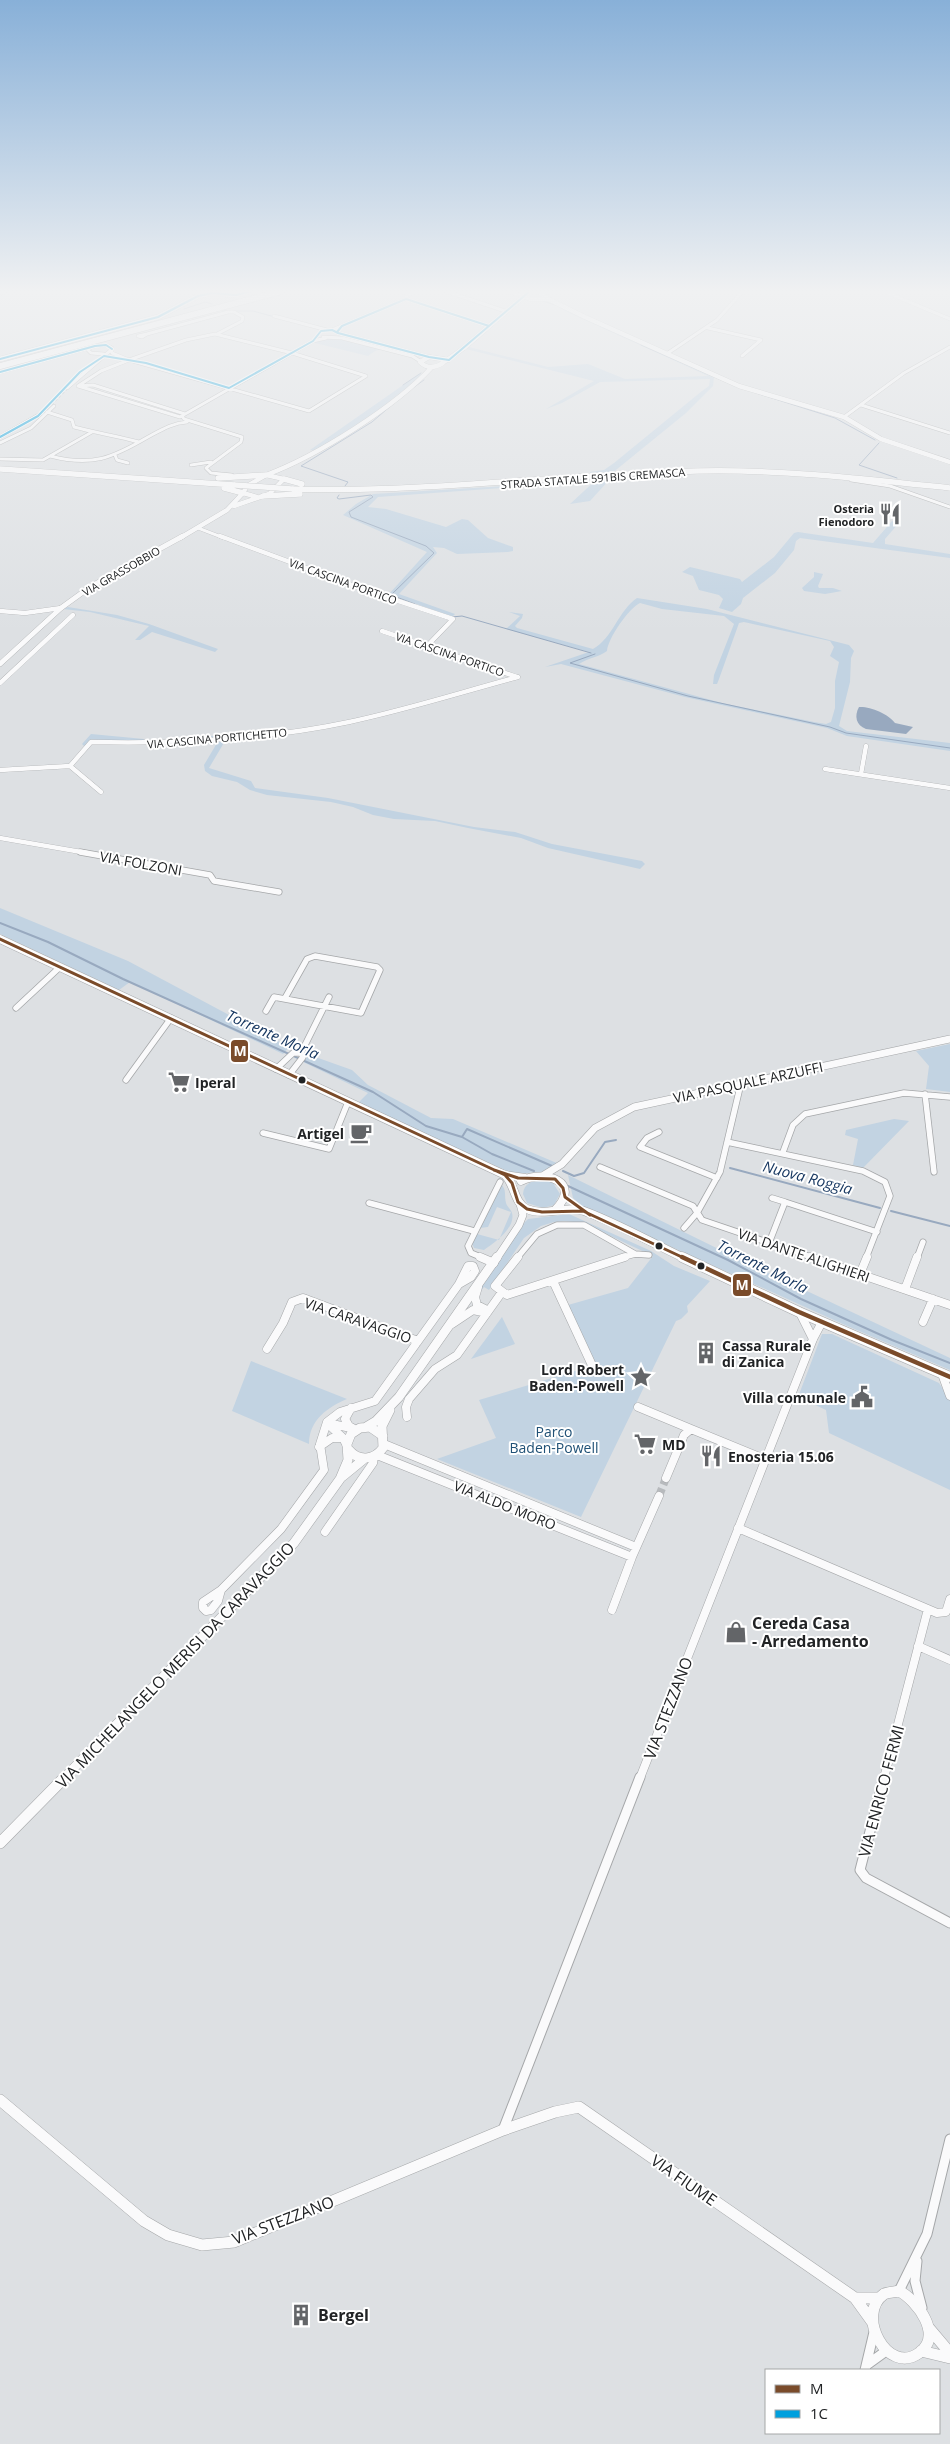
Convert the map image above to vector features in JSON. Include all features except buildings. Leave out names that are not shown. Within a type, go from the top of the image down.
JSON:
[{"type":"highway","points":[[0,470],[149,478],[266,475]]},
{"type":"highway","name":"STRADA STATALE 591BIS CREMASCA","points":[[149,478],[292,489],[401,490],[684,471],[768,471],[855,477],[950,490]]},
{"type":"highway","points":[[855,477],[950,484]]},
{"type":"highway","points":[[855,477],[950,490]]},
{"type":"highway","points":[[149,478],[225,488],[243,493]]},
{"type":"highway","points":[[284,479],[301,484],[401,490]]},
{"type":"highway","points":[[260,497],[401,490]]},
{"type":"main road","points":[[0,939],[171,1018],[502,1178],[516,1190],[520,1204],[536,1212],[569,1209],[583,1211]]},
{"type":"main road","points":[[502,1178],[525,1178],[544,1175],[561,1182],[566,1192],[565,1197],[555,1210]]},
{"type":"main road","points":[[516,1190],[525,1178]]},
{"type":"main road","points":[[565,1197],[583,1211],[799,1312],[946,1376]]},
{"type":"street","points":[[0,443],[36,424],[53,405]]},
{"type":"street","points":[[138,405],[173,416],[183,415],[200,405]]},
{"type":"street","points":[[160,405],[180,411],[193,409]]},
{"type":"street","points":[[288,405],[309,411],[319,405]]},
{"type":"street","points":[[227,510],[247,486],[266,475],[296,464],[386,405]]},
{"type":"street","points":[[804,405],[844,417],[881,439],[950,462]]},
{"type":"street","points":[[844,417],[861,406],[950,433]]},
{"type":"street","points":[[180,411],[193,422],[243,439],[214,460],[206,469],[208,472],[246,476]]},
{"type":"street","points":[[0,437],[44,414],[73,424],[74,427],[107,437],[118,436],[139,442]]},
{"type":"street","points":[[170,425],[173,416]]},
{"type":"street","points":[[49,462],[51,459],[100,461],[115,455],[170,425],[193,422]]},
{"type":"street","points":[[0,459],[41,460],[92,432]]},
{"type":"street","points":[[115,455],[118,460],[128,464]]},
{"type":"street","points":[[50,456],[59,459]]},
{"type":"street","points":[[191,465],[214,460]]},
{"type":"street","points":[[227,510],[276,490],[296,464]]},
{"type":"street","points":[[266,475],[284,479]]},
{"type":"street","points":[[847,480],[890,486],[950,507]]},
{"type":"street","points":[[243,493],[260,497]]},
{"type":"street","name":"VIA GRASSOBBIO","points":[[0,664],[61,608],[98,582],[198,528],[227,510]]},
{"type":"street","name":"VIA CASCINA PORTICO","points":[[198,528],[368,591],[453,619],[427,646]]},
{"type":"street","points":[[0,611],[25,612],[61,608]]},
{"type":"street","points":[[1,680],[72,615]]},
{"type":"street","name":"VIA CASCINA PORTICO","points":[[382,631],[518,677]]},
{"type":"street","points":[[0,672],[9,674]]},
{"type":"street","name":"VIA CASCINA PORTICHETTO","points":[[70,766],[91,742],[163,744],[270,735],[350,722],[518,677]]},
{"type":"street","points":[[861,774],[866,746]]},
{"type":"street","points":[[0,770],[70,766],[101,792]]},
{"type":"street","points":[[825,769],[950,788]]},
{"type":"street","name":"VIA FOLZONI","points":[[0,838],[210,875],[214,881],[279,892]]},
{"type":"street","points":[[266,1011],[274,997],[360,1013],[380,970],[377,967],[315,956],[306,959],[285,998]]},
{"type":"street","points":[[16,1008],[60,967]]},
{"type":"street","points":[[289,1075],[302,1057],[329,997]]},
{"type":"street","points":[[126,1080],[171,1018]]},
{"type":"street","name":"VIA PASQUALE ARZUFFI","points":[[544,1175],[564,1162],[584,1138],[604,1122],[634,1107],[950,1039]]},
{"type":"street","points":[[276,1068],[291,1055],[302,1057]]},
{"type":"street","points":[[684,1228],[696,1213],[717,1178],[741,1083]]},
{"type":"street","points":[[783,1152],[793,1125],[804,1114],[904,1093],[950,1097]]},
{"type":"street","points":[[925,1094],[934,1172]]},
{"type":"street","points":[[263,1134],[329,1149],[349,1103]]},
{"type":"street","points":[[659,1132],[647,1138],[640,1148],[717,1178]]},
{"type":"street","points":[[727,1142],[783,1152],[863,1171],[885,1182],[890,1196],[860,1274]]},
{"type":"street","points":[[561,1182],[560,1172],[564,1162]]},
{"type":"street","name":"VIA DANTE ALIGHIERI","points":[[600,1167],[693,1206],[702,1220],[950,1305]]},
{"type":"street","points":[[494,1263],[471,1253],[468,1246],[502,1178]]},
{"type":"street","points":[[772,1198],[877,1232]]},
{"type":"street","points":[[769,1243],[785,1202]]},
{"type":"street","points":[[369,1203],[474,1231]]},
{"type":"street","points":[[325,1532],[376,1456],[384,1440],[382,1426],[394,1403],[478,1287],[519,1225],[523,1215],[520,1204]]},
{"type":"street","points":[[519,1225],[536,1212]]},
{"type":"street","points":[[635,1254],[584,1225],[557,1225],[537,1234],[495,1286],[507,1295],[635,1254],[649,1255]]},
{"type":"street","points":[[905,1290],[923,1242]]},
{"type":"street","points":[[553,1281],[591,1364]]},
{"type":"street","points":[[221,1590],[281,1529],[324,1470],[325,1461],[319,1447],[322,1432],[327,1422],[341,1411],[352,1407],[368,1405],[375,1401],[459,1284]]},
{"type":"street","points":[[478,1287],[475,1297],[477,1305],[487,1312]]},
{"type":"street","points":[[407,1417],[406,1407],[409,1399],[436,1369],[457,1355],[502,1292]]},
{"type":"street","name":"VIA CARAVAGGIO","points":[[267,1349],[283,1323],[292,1302],[303,1298],[418,1341]]},
{"type":"street","points":[[923,1322],[933,1299]]},
{"type":"street","points":[[449,1325],[471,1310],[487,1312]]},
{"type":"street","points":[[799,1312],[812,1339]]},
{"type":"street","name":"VIA STEZZANO","points":[[0,2100],[144,2222],[168,2235],[202,2245],[234,2242],[503,2130],[738,1528],[767,1460],[812,1339],[822,1322]]},
{"type":"street","points":[[946,1376],[950,1396]]},
{"type":"street","points":[[352,1407],[345,1418],[347,1424],[357,1429],[373,1424],[394,1403]]},
{"type":"street","points":[[638,1407],[767,1460]]},
{"type":"street","points":[[327,1422],[357,1429],[375,1429],[384,1440]]},
{"type":"street","points":[[327,1422],[343,1438],[348,1450],[355,1456],[364,1459]]},
{"type":"street","points":[[666,1478],[684,1435],[692,1428]]},
{"type":"street","name":"VIA MICHELANGELO MERISI DA CARAVAGGIO","points":[[0,1843],[294,1543],[340,1478],[348,1460],[348,1439],[357,1429]]},
{"type":"street","points":[[319,1447],[332,1438],[343,1438]]},
{"type":"street","name":"VIA ALDO MORO","points":[[384,1440],[636,1547]]},
{"type":"street","name":"VIA MICHELANGELO MERISI DA CARAVAGGIO","points":[[340,1478],[364,1459],[376,1456]]},
{"type":"street","name":"VIA ALDO MORO","points":[[376,1456],[632,1556]]},
{"type":"street","points":[[612,1610],[632,1556],[658,1496]]},
{"type":"street","points":[[738,1528],[936,1612],[946,1612],[950,1599]]},
{"type":"street","name":"VIA ENRICO FERMI","points":[[928,1609],[860,1870],[866,1878],[950,1923]]},
{"type":"street","points":[[918,1646],[950,1660]]},
{"type":"street","name":"VIA FIUME","points":[[503,2130],[554,2112],[578,2107],[855,2298],[874,2327]]},
{"type":"street","points":[[899,2291],[917,2257],[935,2207],[950,2139]]},
{"type":"street","points":[[917,2257],[915,2281],[928,2326],[950,2353]]},
{"type":"street","points":[[867,2367],[874,2327],[874,2309],[879,2298],[888,2292],[899,2291],[912,2297],[922,2308]]},
{"type":"street","points":[[855,2298],[879,2298]]},
{"type":"street","points":[[874,2327],[886,2351],[898,2358],[905,2359],[921,2351],[927,2340],[928,2326]]},
{"type":"street","points":[[867,2367],[886,2351]]},
{"type":"street","points":[[921,2351],[950,2358]]},
{"type":"green space","points":[[374,405],[385,405],[315,451],[310,450]]},
{"type":"green space","points":[[685,405],[694,405],[611,474],[591,474],[590,472],[604,470]]},
{"type":"green space","points":[[611,478],[590,501],[570,504],[597,479]]},
{"type":"green space","points":[[506,486],[502,488],[378,497],[368,507],[386,509],[446,527],[462,519],[468,520],[488,538],[513,547],[513,551],[508,552],[457,554],[444,548],[433,547],[437,553],[399,594],[455,614],[452,617],[389,594],[427,552],[343,515],[356,504],[373,494]]},
{"type":"green space","points":[[892,521],[898,524],[885,539],[885,544],[950,554],[950,558],[800,538],[796,541],[794,550],[775,573],[743,598],[741,604],[732,612],[719,608],[723,599],[719,595],[699,590],[693,576],[682,572],[690,567],[740,579],[742,582],[774,557],[794,533],[873,543]]},
{"type":"green space","points":[[814,572],[823,574],[818,586],[819,588],[833,588],[842,591],[825,594],[804,591],[802,588],[814,577]]},
{"type":"green space","points":[[637,598],[707,609],[849,645],[854,651],[851,658],[850,682],[839,726],[847,731],[950,743],[950,751],[847,736],[827,728],[685,697],[561,664],[545,667],[589,652],[506,629],[520,616],[509,612],[523,614],[515,626],[517,628],[593,649],[606,638],[630,603]],"holes":[[[640,603],[662,609],[724,616],[734,624],[714,675],[713,684],[717,684],[739,623],[744,622],[830,641],[834,647],[830,656],[839,662],[835,681],[835,708],[831,722],[826,724],[814,722],[722,703],[579,664],[607,651],[615,631],[635,606]]]},
{"type":"green space","points":[[68,607],[117,615],[149,624],[218,649],[215,652],[152,632],[140,640],[135,640],[149,626],[90,612],[63,609]]},
{"type":"green space","points":[[91,734],[144,739],[142,743],[92,740],[84,746],[82,744]]},
{"type":"green space","points":[[222,735],[234,736],[225,741],[209,768],[251,781],[255,788],[328,798],[474,827],[515,832],[552,844],[642,861],[645,864],[640,869],[548,848],[521,838],[435,821],[394,819],[373,815],[353,807],[331,802],[267,795],[250,790],[237,782],[212,776],[205,771],[204,765],[217,743],[215,738],[183,741],[172,740]]},
{"type":"green space","points":[[0,908],[128,961],[289,1047],[283,1054],[130,982],[119,990],[0,934]]},
{"type":"green space","points":[[950,1044],[950,1092],[926,1089],[929,1066],[916,1051]]},
{"type":"green space","points":[[307,1054],[352,1070],[368,1085],[431,1118],[453,1119],[559,1164],[553,1171],[514,1174],[358,1103],[368,1093],[301,1061]]},
{"type":"green space","points":[[894,1119],[909,1121],[863,1168],[853,1165],[858,1139],[845,1135],[846,1130]]},
{"type":"green space","points":[[568,1175],[749,1264],[950,1358],[950,1370],[583,1207],[573,1198]]},
{"type":"green space","points":[[542,1179],[553,1183],[560,1194],[554,1205],[543,1208],[527,1203],[523,1194],[527,1185]]},
{"type":"green space","points":[[501,1184],[504,1188],[506,1203],[511,1212],[497,1207],[488,1227],[480,1228]]},
{"type":"green space","points":[[511,1212],[511,1224],[508,1229],[500,1238]]},
{"type":"green space","name":"Parco Baden-Powell","points":[[569,1214],[651,1251],[674,1266],[710,1281],[687,1306],[688,1312],[676,1321],[581,1517],[437,1459],[496,1438],[479,1400],[595,1365],[568,1305],[628,1288],[653,1256],[583,1223],[554,1222],[541,1226],[524,1238],[489,1290],[484,1287],[478,1295],[481,1286],[521,1226],[528,1219]]},
{"type":"green space","points":[[477,1234],[498,1240],[484,1250],[474,1248],[472,1243]]},
{"type":"green space","points":[[502,1317],[515,1344],[471,1359]]},
{"type":"green space","points":[[822,1334],[832,1334],[939,1383],[950,1400],[950,1490],[829,1433],[826,1410],[798,1397]]},
{"type":"green space","points":[[251,1361],[347,1399],[327,1410],[316,1421],[312,1428],[309,1444],[232,1411]]},
{"type":"shaded area","points":[[859,707],[873,709],[884,714],[895,723],[913,727],[906,734],[866,729],[857,720]]},
{"type":"waterway","points":[[345,486],[348,482],[301,466],[372,422],[392,405]]},
{"type":"waterway","points":[[794,405],[835,418],[875,440]]},
{"type":"waterway","points":[[879,443],[859,465],[897,478]]},
{"type":"waterway","points":[[339,495],[337,498],[339,499],[371,495],[373,497],[349,512],[351,517],[426,546],[434,553],[391,595],[415,604]]},
{"type":"waterway","points":[[452,617],[462,616],[591,653]]},
{"type":"waterway","points":[[595,654],[570,663],[688,696],[830,727],[846,733],[950,748]]},
{"type":"waterway","name":"Torrente Morla","points":[[0,923],[48,942],[123,979],[373,1092],[426,1126],[462,1137]]},
{"type":"waterway","name":"Nuova Roggia","points":[[462,1137],[467,1129],[552,1166]]},
{"type":"waterway","name":"Torrente Morla","points":[[462,1137],[492,1154],[534,1171]]},
{"type":"waterway","name":"Nuova Roggia","points":[[563,1171],[574,1176],[584,1173],[605,1142],[616,1140]]},
{"type":"waterway","name":"Nuova Roggia","points":[[730,1168],[880,1208]]},
{"type":"waterway","name":"Torrente Morla","points":[[568,1186],[728,1260],[801,1299],[892,1340],[950,1363]]},
{"type":"waterway","points":[[891,1211],[950,1226]]},
{"type":"tunnel","points":[[659,1496],[666,1478]]},
{"type":"transit line","name":"1C","points":[[0,437],[38,416],[48,405]]},
{"type":"transit line","name":"M","points":[[0,939],[505,1175],[512,1183],[518,1202],[527,1209],[542,1212],[583,1211],[799,1312],[950,1377]]},
{"type":"transit line","name":"M","points":[[494,1170],[518,1178],[549,1177],[555,1179],[560,1182],[565,1197],[590,1215]]},
{"type":"place","name":"Osteria Fienodoro","points":[[890,514]]},
{"type":"place","name":"Iperal","points":[[179,1082]]},
{"type":"place","name":"Artigel","points":[[361,1133]]},
{"type":"place","name":"Cassa Rurale di Zanica","points":[[706,1353]]},
{"type":"place","name":"Lord Robert Baden-Powell","points":[[641,1377]]},
{"type":"place","name":"Villa comunale","points":[[862,1397]]},
{"type":"place","name":"MD","points":[[645,1444]]},
{"type":"place","name":"Enosteria 15.06","points":[[711,1456]]},
{"type":"place","name":"Cereda Casa - Arredamento","points":[[736,1632]]},
{"type":"place","name":"Bergel","points":[[301,2315]]}]
